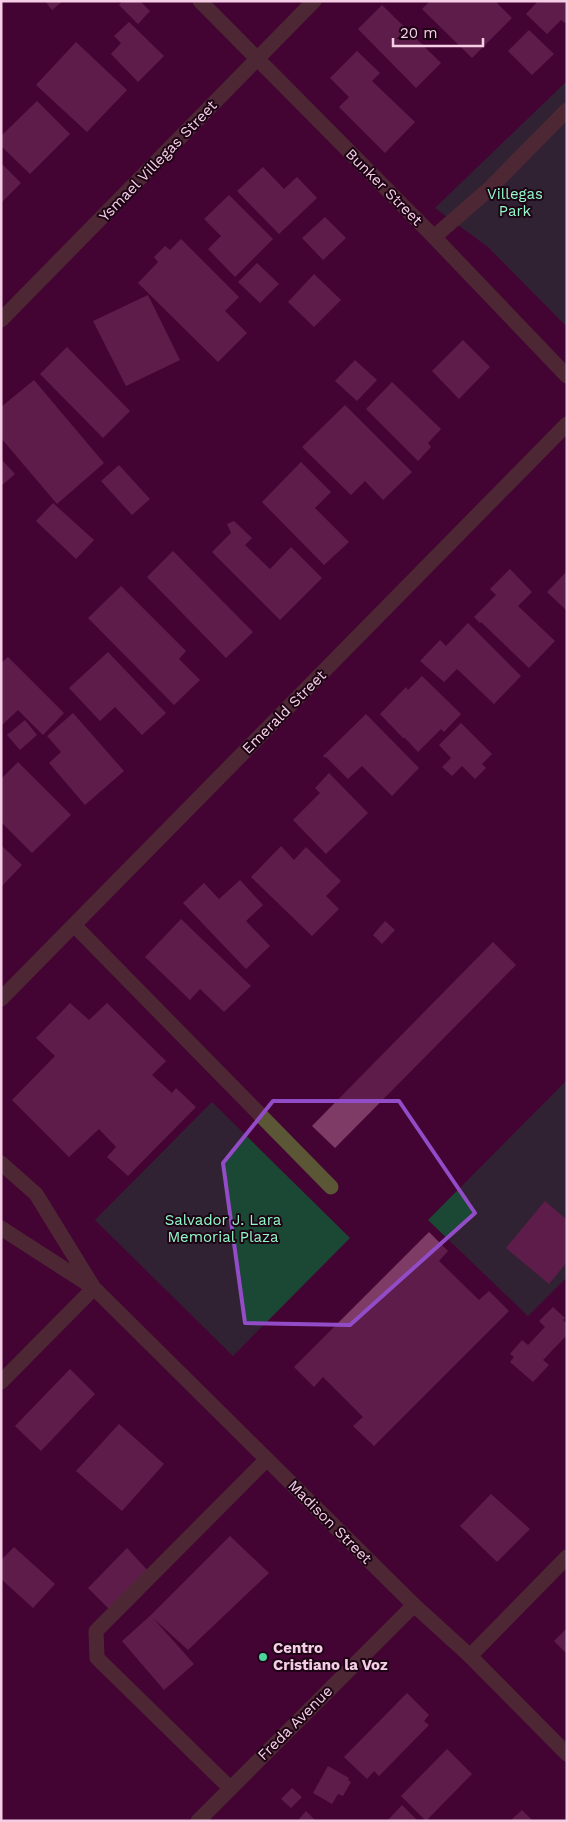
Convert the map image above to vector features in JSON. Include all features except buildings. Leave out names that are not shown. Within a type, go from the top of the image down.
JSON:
[{"type":"street","name":"Bunker Street","points":[[200,1],[434,237],[567,376]]},
{"type":"street","name":"Ysmael Villegas Street","points":[[1,320],[314,1]]},
{"type":"street","points":[[434,237],[488,190],[567,110]]},
{"type":"street","name":"Emerald Street","points":[[1,1000],[567,424]]},
{"type":"street","points":[[74,925],[331,1187]]},
{"type":"street","name":"Madison Street","points":[[1,1163],[36,1194],[94,1288]]},
{"type":"street","name":"Madison Street","points":[[1,1228],[94,1288],[414,1605],[470,1656],[567,1754]]},
{"type":"street","points":[[1,1382],[94,1288]]},
{"type":"street","points":[[230,1788],[98,1658],[96,1631],[267,1460]]},
{"type":"street","points":[[470,1656],[567,1557]]},
{"type":"street","name":"Freda Avenue","points":[[198,1821],[414,1605]]},
{"type":"highlighted area","points":[[273,1101],[399,1101],[475,1213],[350,1325],[245,1323],[223,1163]]},
{"type":"green space","name":"Villegas Park","points":[[567,81],[567,327],[488,247],[435,208]]},
{"type":"green space","points":[[567,1080],[567,1277],[528,1316],[428,1220]]},
{"type":"green space","name":"Salvador J. Lara Memorial Plaza","points":[[212,1102],[350,1238],[233,1356],[95,1220]]},
{"type":"place","name":"Centro Cristiano la Voz","points":[[263,1657]]}]
